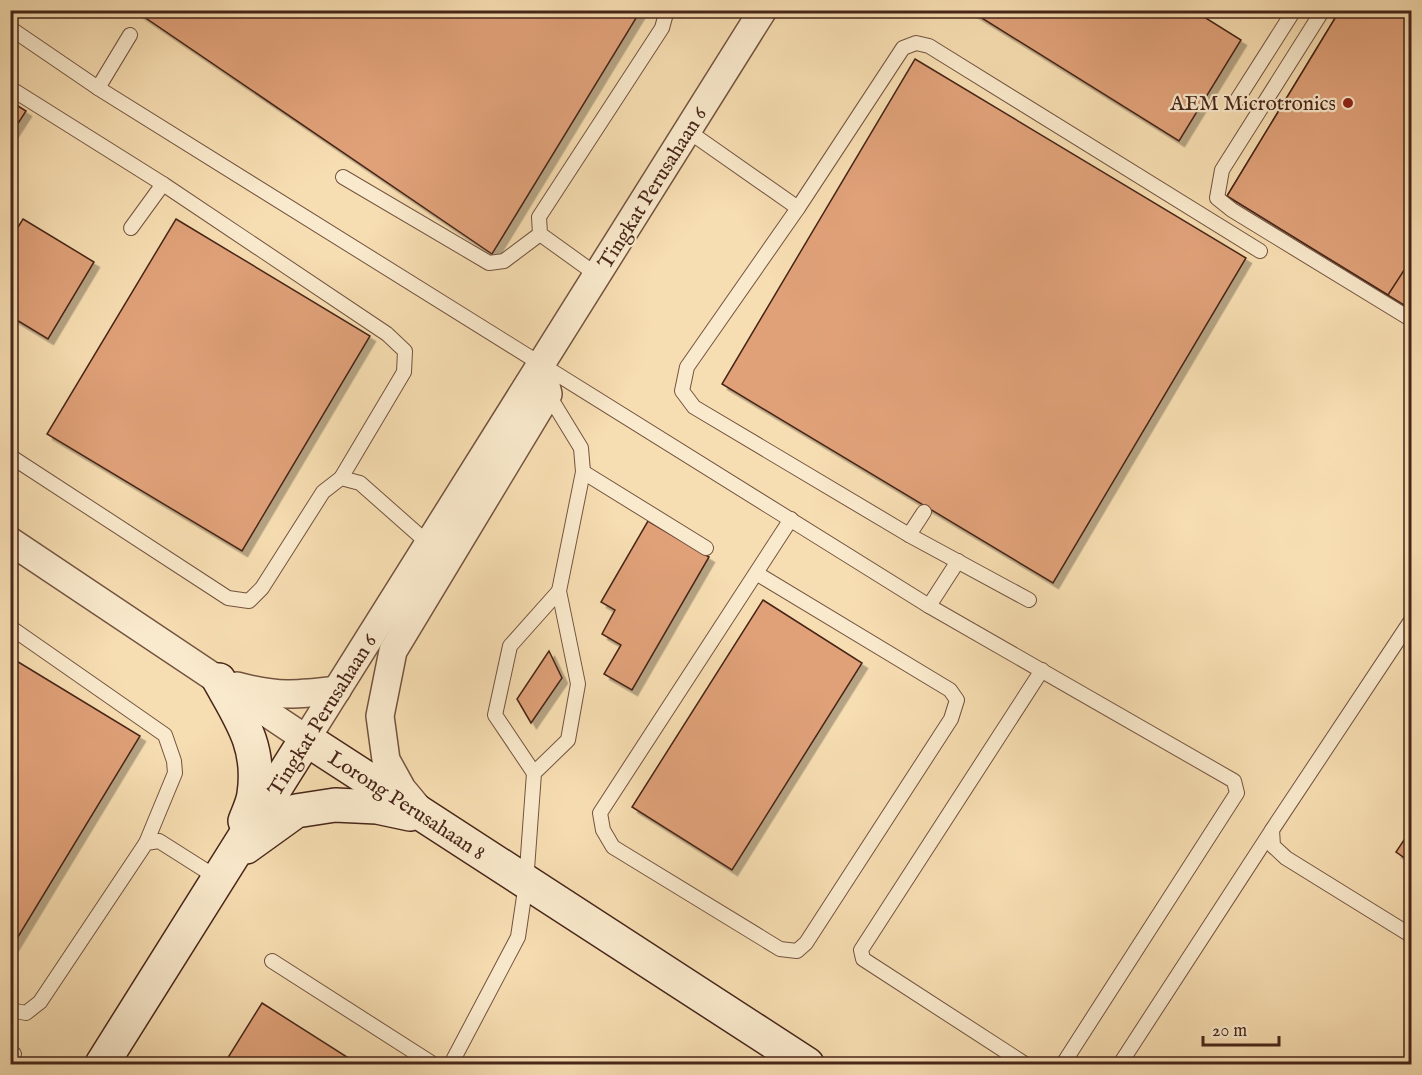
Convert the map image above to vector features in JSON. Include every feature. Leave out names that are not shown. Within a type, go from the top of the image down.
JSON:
[{"type":"street","name":"Tingkat Perusahaan 6","points":[[102,1065],[763,10]]},
{"type":"street","points":[[541,365],[548,394]]},
{"type":"street","name":"Tingkat Perusahaan 6","points":[[427,818],[402,789],[386,760],[380,716],[393,651],[548,394]]},
{"type":"street","name":"Lorong Perusahaan 8","points":[[10,541],[306,740],[807,1065]]},
{"type":"street","points":[[219,680],[264,693],[286,695],[337,690]]},
{"type":"street","points":[[219,680],[247,729],[254,758],[254,795],[226,868]]},
{"type":"street","points":[[226,868],[296,811],[335,805],[377,807],[427,818]]},
{"type":"lane","points":[[540,234],[539,217],[662,28],[667,10]]},
{"type":"lane","points":[[1323,10],[1222,170],[1217,198],[1232,210],[1412,320]]},
{"type":"lane","points":[[1237,100],[1292,11]]},
{"type":"lane","points":[[10,28],[98,88],[929,606],[1234,781],[1238,793],[1064,1065]]},
{"type":"lane","points":[[98,88],[130,35]]},
{"type":"lane","points":[[1029,600],[909,535],[694,407],[682,391],[687,367],[798,208],[903,48],[916,43],[929,46],[1260,251]]},
{"type":"lane","points":[[10,88],[163,184],[387,334],[405,351],[404,372],[341,478],[322,492],[262,588],[249,601],[228,598],[10,456]]},
{"type":"lane","points":[[688,131],[798,208]]},
{"type":"lane","points":[[343,177],[489,263],[504,261],[540,234]]},
{"type":"lane","points":[[131,228],[163,184]]},
{"type":"lane","points":[[540,234],[597,275]]},
{"type":"lane","points":[[534,773],[568,740],[578,684],[559,591],[583,472],[581,448],[548,394]]},
{"type":"lane","points":[[583,472],[706,548]]},
{"type":"lane","points":[[341,478],[360,483],[429,543]]},
{"type":"lane","points":[[909,535],[924,512]]},
{"type":"lane","points":[[756,573],[950,690],[957,700],[951,720],[806,944],[797,951],[780,949],[613,847],[603,830],[600,813],[791,519]]},
{"type":"lane","points":[[929,606],[958,561]]},
{"type":"lane","points":[[451,1065],[518,937],[526,883],[534,773],[495,715],[510,646],[559,591]]},
{"type":"lane","points":[[1120,1065],[1272,830],[1411,622]]},
{"type":"lane","points":[[10,627],[165,735],[174,761],[175,773],[146,843],[40,1002],[26,1013],[10,1010]]},
{"type":"lane","points":[[1025,1065],[863,960],[861,950],[1042,670]]},
{"type":"lane","points":[[1272,830],[1274,846],[1286,858],[1412,936]]},
{"type":"lane","points":[[146,843],[159,841],[226,868]]},
{"type":"lane","points":[[272,961],[433,1065]]},
{"type":"building","points":[[134,10],[641,10],[492,254]]},
{"type":"building","points":[[969,10],[1193,10],[1241,40],[1179,141]]},
{"type":"building","name":"AEM Microtronics","points":[[1340,10],[1412,10],[1412,310],[1227,196]]},
{"type":"building","name":"AEM Microtronics","points":[[1340,10],[1412,10],[1412,258],[1388,295],[1227,196]]},
{"type":"building","points":[[915,59],[1246,258],[1053,583],[722,384]]},
{"type":"building","points":[[10,101],[26,111],[10,136]]},
{"type":"building","points":[[23,219],[94,262],[48,339],[10,316],[10,240]]},
{"type":"building","points":[[176,219],[370,336],[242,551],[47,434]]},
{"type":"building","points":[[648,521],[709,557],[632,690],[604,674],[621,645],[602,634],[615,610],[601,602]]},
{"type":"building","points":[[763,600],[862,663],[732,870],[632,807]]},
{"type":"building","points":[[549,651],[562,678],[531,723],[517,699]]},
{"type":"building","points":[[10,657],[140,736],[10,950]]},
{"type":"building","points":[[1412,828],[1412,863],[1396,852]]},
{"type":"building","points":[[262,1003],[358,1064],[224,1064]]},
{"type":"place","name":"AEM Microtronics","points":[[1348,103]]}]
